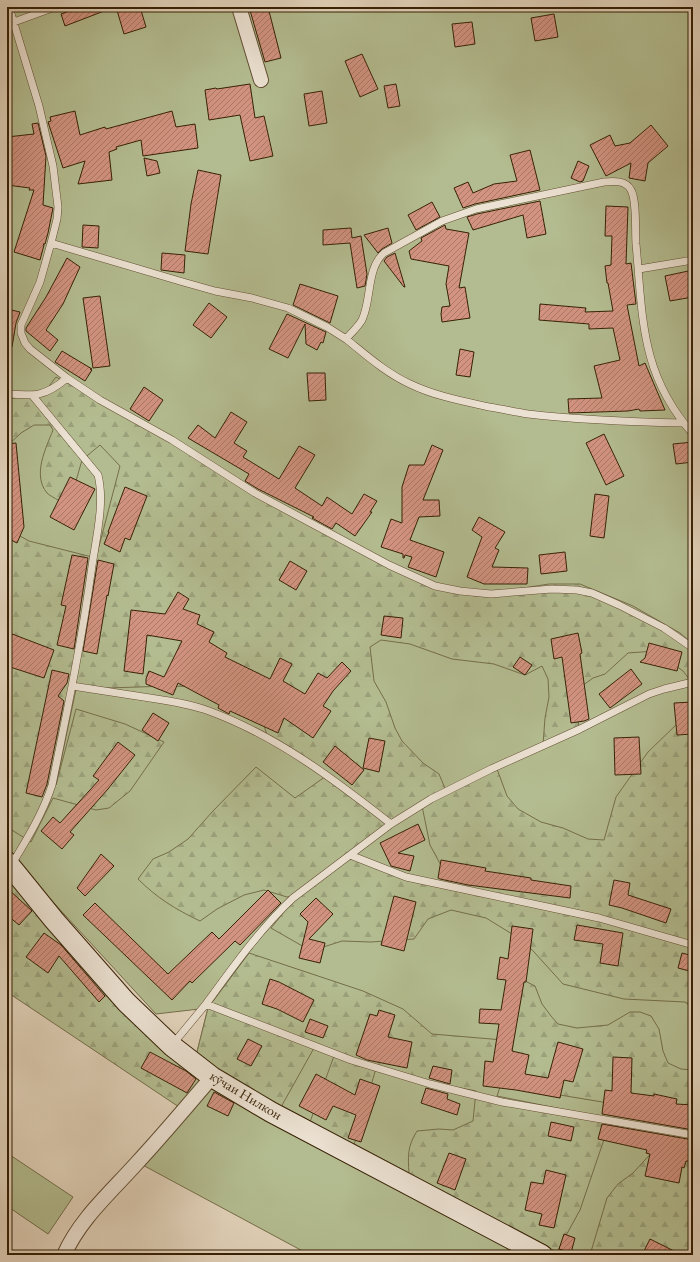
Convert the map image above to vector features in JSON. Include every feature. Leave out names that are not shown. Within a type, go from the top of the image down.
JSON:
[{"type":"street","points":[[239,7],[261,80]]},
{"type":"street","name":"кӯчаи Нилкон","points":[[9,864],[54,920],[126,1002],[172,1046],[212,1077],[271,1112],[542,1255]]},
{"type":"street","points":[[64,1255],[71,1241],[89,1215],[212,1077]]},
{"type":"lane","points":[[9,7],[39,106],[53,166],[58,207],[57,219],[40,282],[21,325],[20,333],[30,349],[67,378],[100,400],[172,440],[255,493],[389,565],[435,586],[460,591],[491,594],[552,589],[577,590],[592,593],[664,628],[693,648]]},
{"type":"lane","points":[[14,22],[55,7]]},
{"type":"lane","points":[[346,339],[362,319],[377,260],[381,256],[442,221],[485,207],[604,182],[611,181],[623,183],[631,190],[633,197],[640,296],[644,328],[652,365],[669,403],[693,434]]},
{"type":"lane","points":[[51,243],[215,291],[252,298],[288,308],[327,327],[346,339],[382,368],[396,377],[436,394],[459,401],[528,414],[683,423]]},
{"type":"lane","points":[[639,269],[693,260]]},
{"type":"lane","points":[[7,394],[42,394],[55,388],[67,378]]},
{"type":"lane","points":[[9,864],[39,816],[48,796],[72,686],[88,599],[97,535],[100,499],[100,484],[98,475],[32,395]]},
{"type":"lane","points":[[172,1046],[244,953],[284,907],[293,898],[391,824],[431,799],[491,769],[580,729],[642,697],[664,689],[693,682]]},
{"type":"lane","points":[[72,686],[163,700],[191,706],[209,711],[247,727],[296,754],[338,783],[391,824]]},
{"type":"lane","points":[[350,855],[406,877],[599,918],[693,945]]},
{"type":"lane","points":[[206,1004],[351,1060],[430,1084],[502,1102],[693,1135]]},
{"type":"green space","points":[[7,7],[693,7],[693,1255],[564,1255],[195,1060],[208,1008],[156,1014],[7,852]]},
{"type":"green space","points":[[56,377],[156,431],[251,492],[438,589],[485,594],[549,584],[580,584],[633,606],[680,633],[693,644],[693,684],[683,671],[655,651],[628,653],[605,674],[593,678],[575,691],[579,728],[543,745],[545,718],[549,697],[548,679],[542,666],[525,675],[494,664],[452,659],[410,644],[381,640],[370,647],[374,681],[386,702],[395,728],[402,741],[423,763],[439,774],[447,793],[497,769],[507,796],[518,809],[541,822],[563,828],[588,839],[604,840],[616,797],[648,752],[679,722],[693,705],[693,1008],[685,1002],[624,999],[563,984],[525,942],[486,918],[451,910],[428,919],[414,939],[371,942],[342,941],[311,951],[271,928],[298,895],[287,897],[264,890],[244,895],[217,909],[200,921],[167,903],[138,879],[153,859],[169,852],[188,839],[256,767],[295,798],[329,774],[268,738],[260,713],[210,687],[169,686],[76,689],[56,785],[76,709],[125,724],[164,742],[130,791],[109,808],[96,810],[53,798],[31,842],[7,827],[7,529],[29,541],[96,558],[120,466],[100,445],[82,460],[72,495],[58,500],[47,493],[43,486],[40,470],[44,453],[53,430],[50,425],[34,425],[21,433],[7,446],[7,399],[43,394]],"holes":[[[422,806],[430,845],[449,884],[410,875],[352,854]]]},
{"type":"green space","points":[[7,873],[210,1079],[182,1109],[7,992]]},
{"type":"green space","points":[[249,953],[363,991],[403,1009],[432,1034],[503,1040],[503,1078],[497,1096],[611,1119],[580,1210],[557,1252],[409,1174],[409,1152],[411,1142],[417,1131],[439,1129],[453,1130],[473,1121],[476,1091],[435,1083],[376,1068],[354,1145],[310,1122],[334,1056],[314,1048],[281,1107],[195,1060],[208,1008]]},
{"type":"green space","points":[[515,976],[535,986],[542,1004],[558,1024],[577,1028],[608,1025],[630,1012],[640,1012],[651,1016],[659,1029],[663,1051],[668,1063],[681,1069],[693,1070],[693,1117],[560,1095],[521,1083],[509,1039]]},
{"type":"green space","points":[[210,1079],[530,1255],[310,1255],[137,1162]]},
{"type":"green space","points":[[678,1133],[693,1135],[693,1255],[590,1255],[607,1198],[618,1184],[633,1173],[655,1149]]},
{"type":"green space","points":[[7,1153],[73,1197],[48,1234],[7,1206]]},
{"type":"building","points":[[81,7],[112,8],[65,26],[61,14]]},
{"type":"building","points":[[116,7],[140,7],[146,27],[124,34]]},
{"type":"building","points":[[249,7],[268,7],[281,58],[265,62]]},
{"type":"building","points":[[554,14],[558,37],[535,41],[531,18]]},
{"type":"building","points":[[472,22],[475,44],[455,47],[452,24]]},
{"type":"building","points":[[362,54],[378,89],[360,97],[345,61]]},
{"type":"building","points":[[250,84],[255,118],[264,116],[273,156],[250,161],[240,115],[209,120],[205,90]]},
{"type":"building","points":[[396,84],[400,106],[388,108],[384,86]]},
{"type":"building","points":[[322,91],[327,123],[309,126],[304,94]]},
{"type":"building","points":[[75,111],[80,135],[105,127],[106,129],[172,111],[176,127],[195,124],[198,148],[143,156],[141,140],[116,147],[117,149],[109,152],[112,180],[78,184],[85,161],[63,168],[48,122],[51,121],[50,117]]},
{"type":"building","points":[[38,123],[46,156],[43,205],[53,208],[48,233],[45,244],[43,244],[40,260],[14,252],[34,190],[29,190],[30,188],[7,185],[7,137],[34,134],[32,124]]},
{"type":"building","points":[[651,125],[668,146],[648,163],[645,181],[629,178],[631,163],[606,176],[590,145],[610,135],[615,146],[630,143]]},
{"type":"building","points":[[530,150],[540,190],[463,208],[454,188],[468,182],[473,193],[494,184],[517,181],[510,155]]},
{"type":"building","points":[[144,158],[157,161],[160,173],[147,176]]},
{"type":"building","points":[[578,161],[589,166],[583,181],[580,182],[571,178]]},
{"type":"building","points":[[198,170],[221,175],[208,254],[185,251],[191,204]]},
{"type":"building","points":[[540,201],[546,234],[527,238],[523,215],[473,230],[467,217],[477,214]]},
{"type":"building","points":[[432,202],[440,217],[416,230],[408,215]]},
{"type":"building","points":[[606,206],[628,207],[626,264],[631,263],[636,304],[627,305],[639,366],[645,363],[665,410],[640,411],[639,409],[628,411],[569,413],[568,399],[602,398],[594,366],[620,360],[613,328],[589,329],[589,324],[539,320],[540,304],[586,308],[585,312],[613,311],[605,266],[611,265],[612,236],[605,236]]},
{"type":"building","points":[[83,225],[99,226],[98,248],[82,247]]},
{"type":"building","points":[[445,225],[446,229],[469,233],[459,288],[465,287],[470,318],[442,322],[442,307],[450,306],[446,284],[449,266],[411,259],[409,251],[422,241],[421,238]]},
{"type":"building","points":[[351,228],[352,238],[361,236],[367,274],[365,286],[357,288],[350,243],[323,245],[323,230]]},
{"type":"building","points":[[388,228],[392,243],[378,253],[364,235]]},
{"type":"building","points":[[162,253],[185,255],[184,273],[161,270]]},
{"type":"building","points":[[395,253],[405,287],[384,261],[387,257]]},
{"type":"building","points":[[67,258],[80,267],[63,304],[46,330],[58,340],[50,351],[26,331],[26,328],[46,297]]},
{"type":"building","points":[[693,270],[693,297],[670,301],[665,276]]},
{"type":"building","points":[[300,284],[338,296],[330,323],[293,305]]},
{"type":"building","points":[[100,296],[110,366],[93,368],[83,298]]},
{"type":"building","points":[[209,303],[227,317],[211,338],[193,325]]},
{"type":"building","points":[[7,309],[20,312],[16,323],[12,347],[7,347]]},
{"type":"building","points":[[287,314],[326,332],[323,343],[321,342],[317,350],[306,344],[305,324],[288,358],[269,349]]},
{"type":"building","points":[[460,349],[474,352],[470,377],[456,375]]},
{"type":"building","points":[[62,351],[92,369],[90,369],[92,370],[85,381],[55,362]]},
{"type":"building","points":[[307,373],[325,373],[326,400],[309,401]]},
{"type":"building","points":[[144,387],[163,400],[149,421],[130,409]]},
{"type":"building","points":[[231,412],[247,422],[234,443],[247,451],[243,457],[279,479],[299,446],[315,455],[295,488],[322,506],[327,497],[352,514],[364,494],[377,501],[370,512],[372,512],[355,536],[336,523],[332,529],[312,518],[314,517],[258,489],[245,481],[249,474],[188,438],[198,425],[215,438]]},
{"type":"building","points":[[604,434],[624,476],[606,485],[586,443]]},
{"type":"building","points":[[693,442],[693,462],[676,464],[673,444]]},
{"type":"building","points":[[16,443],[24,527],[17,543],[7,538],[7,444]]},
{"type":"building","points":[[432,445],[443,450],[423,500],[439,500],[440,516],[419,517],[410,540],[444,552],[436,577],[408,567],[412,557],[405,555],[403,558],[403,554],[381,547],[391,519],[402,523],[402,487],[409,465],[424,465]]},
{"type":"building","points":[[70,477],[95,489],[74,530],[50,517]]},
{"type":"building","points":[[125,487],[147,496],[130,540],[125,538],[120,552],[104,544]]},
{"type":"building","points":[[595,494],[609,496],[604,538],[590,536]]},
{"type":"building","points":[[479,517],[505,532],[495,548],[499,550],[492,567],[528,568],[527,584],[484,584],[467,577],[482,537],[472,530]]},
{"type":"building","points":[[565,552],[567,571],[541,574],[539,555]]},
{"type":"building","points":[[72,555],[88,558],[74,649],[57,645],[66,606],[61,605]]},
{"type":"building","points":[[98,560],[114,564],[97,654],[83,651]]},
{"type":"building","points":[[290,561],[307,571],[296,590],[279,580]]},
{"type":"building","points":[[178,592],[189,599],[183,609],[200,615],[197,624],[214,632],[209,642],[227,653],[225,657],[270,679],[280,658],[292,664],[283,681],[305,694],[318,673],[327,678],[342,662],[351,671],[333,691],[323,706],[331,711],[313,738],[284,718],[278,733],[230,711],[229,714],[218,708],[219,705],[178,683],[173,695],[146,684],[149,671],[164,677],[182,641],[147,635],[143,674],[124,671],[131,610],[165,614]]},
{"type":"building","points":[[384,616],[403,618],[401,638],[381,635]]},
{"type":"building","points":[[7,632],[54,650],[44,678],[7,666]]},
{"type":"building","points":[[578,633],[582,653],[580,654],[589,719],[571,723],[562,657],[554,659],[551,639]]},
{"type":"building","points":[[649,643],[682,652],[677,671],[640,662],[645,658]]},
{"type":"building","points":[[520,657],[532,665],[525,675],[513,667]]},
{"type":"building","points":[[631,669],[642,684],[610,708],[599,694]]},
{"type":"building","points":[[52,670],[69,674],[67,683],[58,696],[64,701],[47,784],[42,797],[26,793]]},
{"type":"building","points":[[693,702],[693,734],[677,735],[674,703]]},
{"type":"building","points":[[153,713],[169,723],[158,741],[142,730]]},
{"type":"building","points":[[639,737],[641,774],[615,775],[614,738]]},
{"type":"building","points":[[369,738],[385,741],[379,772],[363,768]]},
{"type":"building","points":[[118,742],[135,755],[108,789],[70,832],[74,835],[62,849],[41,831],[53,817],[60,823],[99,780],[93,776]]},
{"type":"building","points":[[335,746],[364,770],[352,785],[323,762]]},
{"type":"building","points":[[418,824],[425,840],[398,853],[414,856],[410,871],[391,866],[380,843]]},
{"type":"building","points":[[101,854],[114,866],[85,896],[77,888]]},
{"type":"building","points":[[441,860],[486,868],[485,871],[571,886],[570,898],[468,885],[440,879],[438,878]]},
{"type":"building","points":[[614,880],[630,883],[628,895],[671,909],[666,923],[609,905]]},
{"type":"building","points":[[7,888],[32,911],[19,925],[7,915]]},
{"type":"building","points":[[268,890],[281,903],[240,945],[235,941],[192,983],[190,981],[172,1000],[83,915],[95,903],[168,974],[212,932],[219,939]]},
{"type":"building","points":[[394,896],[416,902],[404,951],[381,945]]},
{"type":"building","points":[[316,898],[333,914],[309,939],[325,943],[320,963],[299,958],[308,922],[300,914]]},
{"type":"building","points":[[577,925],[623,933],[618,966],[600,963],[603,944],[574,940]]},
{"type":"building","points":[[512,926],[533,929],[526,982],[524,982],[512,1051],[529,1055],[525,1074],[548,1078],[558,1042],[583,1049],[573,1082],[564,1080],[560,1098],[483,1086],[485,1061],[493,1062],[499,1024],[479,1023],[480,1009],[501,1010],[506,980],[497,979],[500,957],[508,959]]},
{"type":"building","points":[[44,933],[61,945],[105,996],[99,1002],[59,956],[48,973],[26,957]]},
{"type":"building","points":[[682,953],[693,956],[693,972],[678,968]]},
{"type":"building","points":[[270,979],[314,1000],[303,1022],[277,1009],[262,1004]]},
{"type":"building","points":[[379,1010],[395,1015],[388,1037],[412,1042],[407,1068],[367,1060],[356,1055],[370,1014],[377,1016]]},
{"type":"building","points":[[310,1019],[328,1026],[323,1038],[305,1032]]},
{"type":"building","points":[[248,1039],[262,1046],[251,1066],[237,1059]]},
{"type":"building","points":[[150,1052],[186,1071],[196,1079],[187,1093],[141,1068]]},
{"type":"building","points":[[613,1057],[632,1058],[631,1093],[654,1096],[654,1094],[677,1099],[676,1104],[693,1105],[693,1130],[602,1114],[605,1090],[612,1091]]},
{"type":"building","points":[[433,1066],[452,1070],[450,1084],[429,1078]]},
{"type":"building","points":[[316,1074],[355,1095],[360,1079],[380,1086],[361,1142],[348,1138],[356,1115],[333,1106],[326,1120],[299,1106]]},
{"type":"building","points":[[426,1088],[448,1094],[447,1099],[460,1104],[457,1115],[421,1103]]},
{"type":"building","points":[[214,1092],[234,1103],[228,1116],[207,1106]]},
{"type":"building","points":[[551,1122],[574,1127],[571,1141],[548,1136]]},
{"type":"building","points":[[602,1124],[693,1140],[693,1162],[686,1161],[684,1168],[682,1167],[679,1183],[645,1176],[650,1154],[646,1153],[647,1150],[598,1139]]},
{"type":"building","points":[[449,1153],[466,1159],[455,1190],[437,1183]]},
{"type":"building","points":[[546,1170],[566,1175],[554,1228],[539,1225],[542,1214],[525,1210],[531,1182],[543,1184]]},
{"type":"building","points":[[564,1234],[575,1238],[571,1253],[559,1249]]},
{"type":"building","points":[[650,1239],[682,1255],[642,1255]]}]
